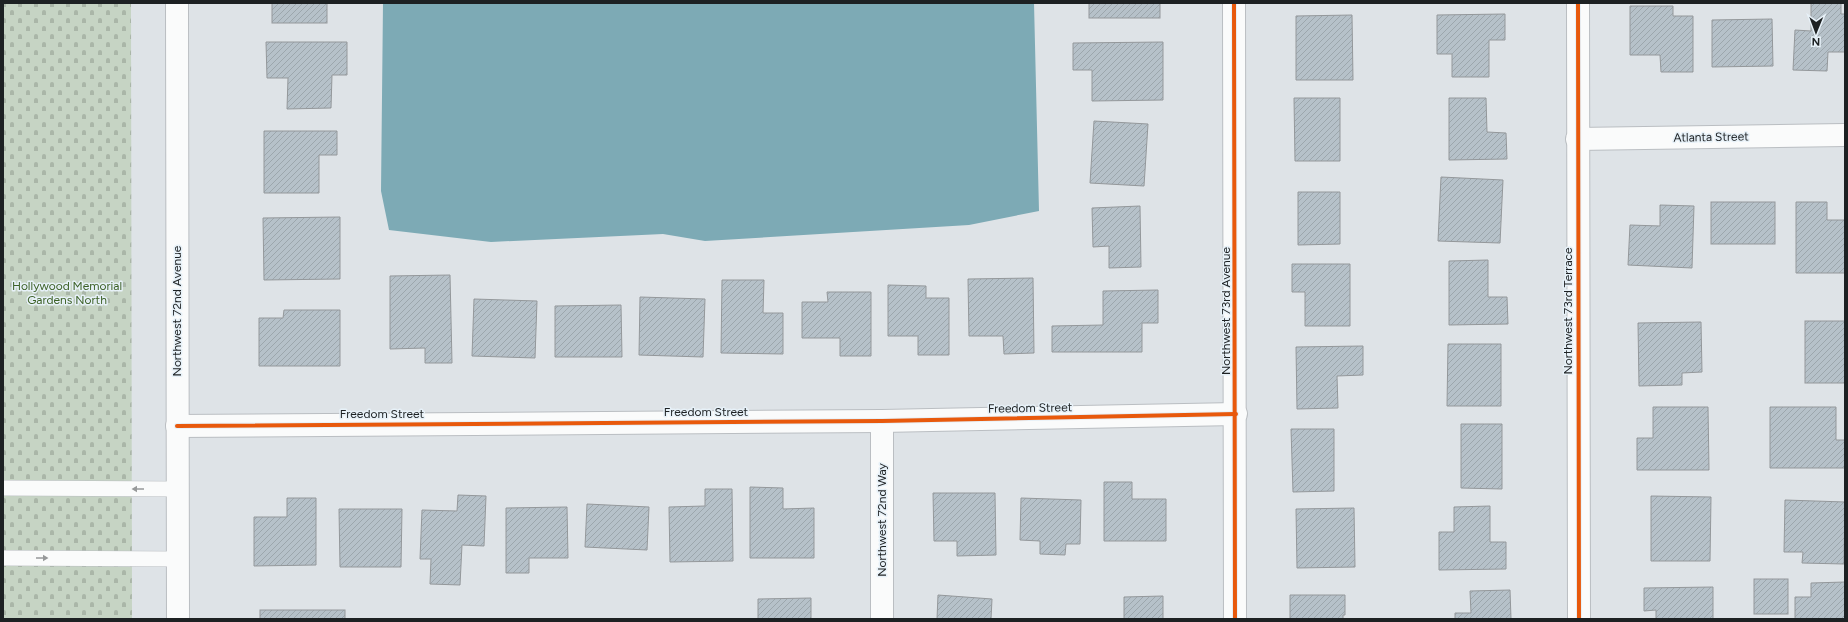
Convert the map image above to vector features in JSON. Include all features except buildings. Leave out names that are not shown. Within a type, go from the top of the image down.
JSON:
[{"type":"street","name":"Northwest 72nd Avenue","points":[[177,3],[178,619]]},
{"type":"street","name":"Northwest 73rd Avenue","points":[[1234,3],[1236,414],[1235,619]]},
{"type":"street","name":"Northwest 73rd Terrace","points":[[1578,3],[1579,619]]},
{"type":"street","name":"Atlanta Street","points":[[1578,139],[1845,135]]},
{"type":"street","name":"Freedom Street","points":[[177,426],[882,421],[1236,414]]},
{"type":"street","name":"Northwest 72nd Way","points":[[882,421],[882,619]]},
{"type":"lane","points":[[3,488],[177,489]]},
{"type":"lane","points":[[3,558],[178,559]]},
{"type":"green space","name":"Hollywood Memorial Gardens North","points":[[3,3],[131,3],[132,619],[3,619]]},
{"type":"water","points":[[383,3],[1034,3],[1039,211],[969,225],[705,241],[663,234],[491,242],[389,230],[381,191]]},
{"type":"cycle path","points":[[1234,3],[1235,619]]},
{"type":"cycle path","points":[[1578,3],[1579,619]]},
{"type":"cycle path","points":[[177,426],[882,421],[1236,414]]}]
